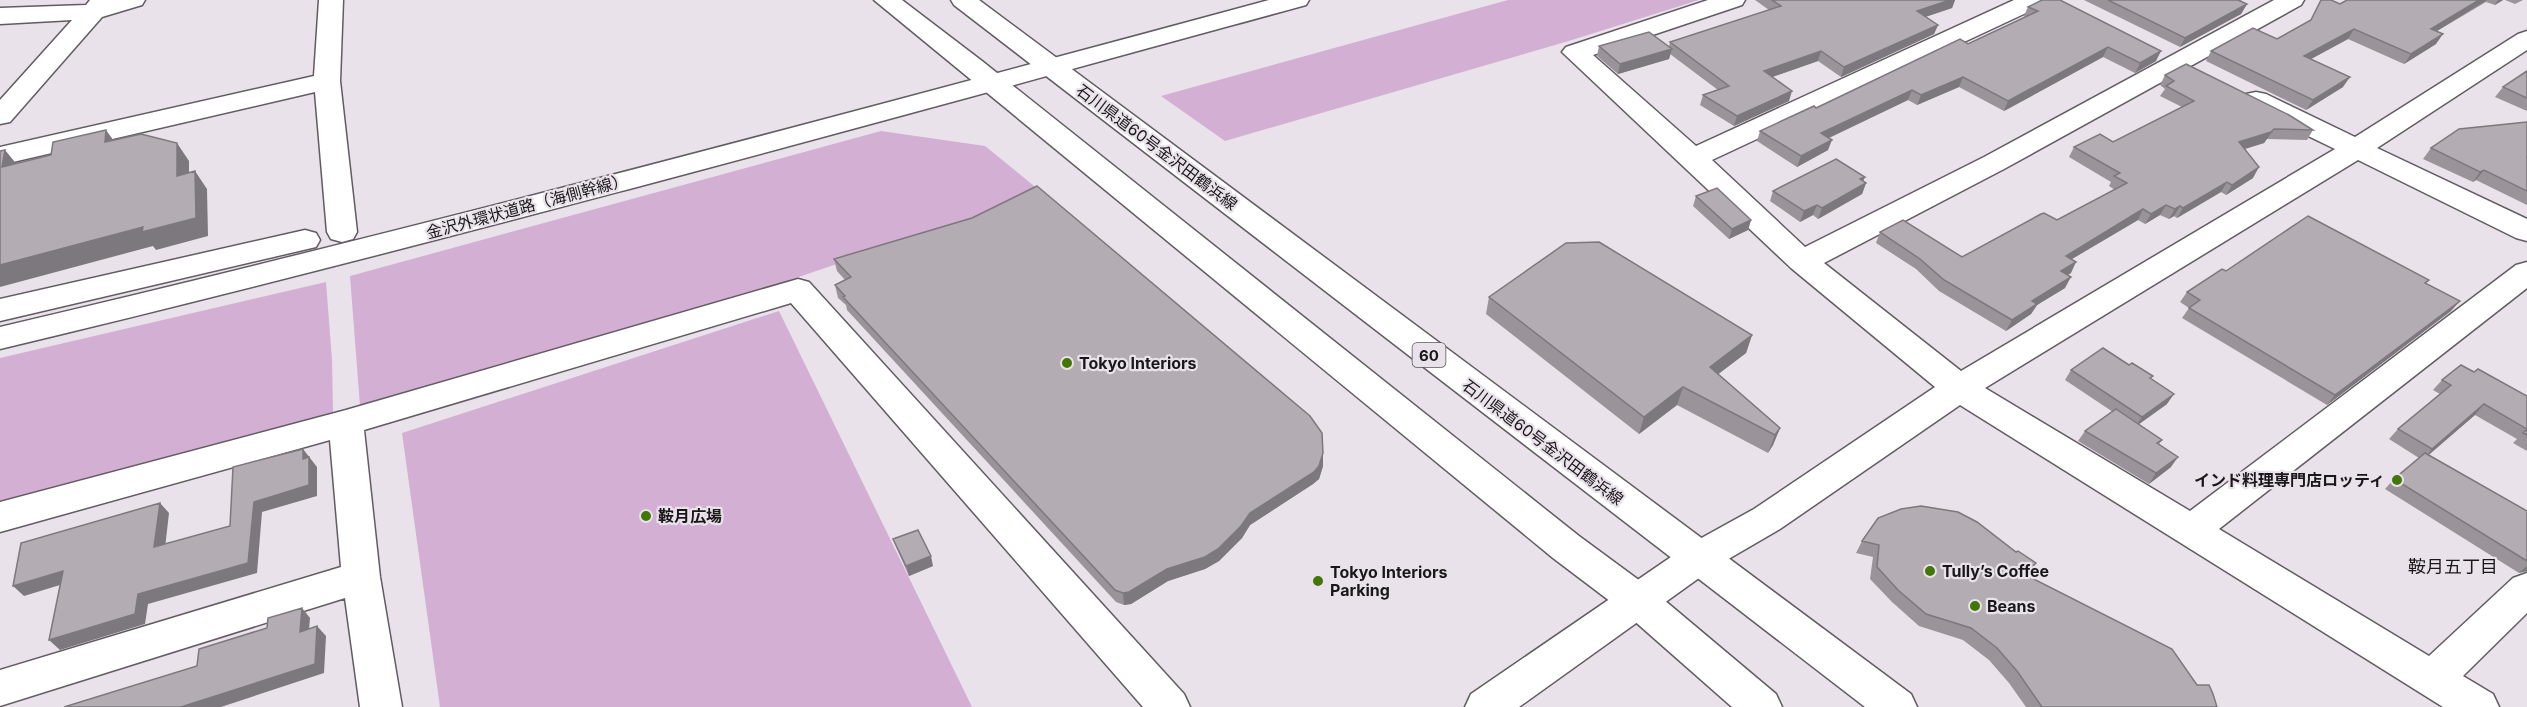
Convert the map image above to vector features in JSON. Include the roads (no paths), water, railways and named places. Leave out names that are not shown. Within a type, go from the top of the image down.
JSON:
[{"type":"street","points":[[0,16],[99,6],[133,0]]},
{"type":"street","points":[[331,0],[327,81],[342,232]]},
{"type":"street","points":[[886,0],[983,75],[1566,547],[1637,600],[1761,707]]},
{"type":"street","name":"石川県道60号金沢田鶴浜線","points":[[963,0],[1896,707]]},
{"type":"street","points":[[1041,59],[1221,0]]},
{"type":"street","points":[[1041,59],[1297,0]]},
{"type":"street","points":[[1733,0],[1575,52],[1693,158],[1802,261],[1959,388],[2478,707]]},
{"type":"street","points":[[1693,158],[2034,0]]},
{"type":"street","points":[[1802,261],[1994,163],[2292,0]]},
{"type":"street","points":[[0,116],[99,6]]},
{"type":"street","points":[[1486,707],[1700,557],[1767,519],[1959,388],[2356,149],[2527,39]]},
{"type":"street","points":[[2150,46],[2527,231]]},
{"type":"street","name":"金沢外環状道路（海側幹線）","points":[[0,338],[198,291],[1041,59]]},
{"type":"street","name":"金沢外環状道路（海側幹線）","points":[[0,310],[342,232],[983,75]]},
{"type":"street","points":[[0,156],[327,81]]},
{"type":"street","points":[[2192,530],[2527,272]]},
{"type":"street","points":[[0,517],[346,423],[798,290],[1170,707]]},
{"type":"street","points":[[346,423],[361,577],[381,707]]},
{"type":"street","points":[[0,688],[361,577]]},
{"type":"street","points":[[2432,679],[2527,589]]},
{"type":"place","name":"Tokyo Interiors","points":[[1067,363]]},
{"type":"place","name":"インド料理専門店ロッティ","points":[[2397,480]]},
{"type":"place","name":"鞍月広場","points":[[646,516]]},
{"type":"place","name":"Tully’s Coffee","points":[[1930,571]]},
{"type":"place","name":"Tokyo Interiors Parking","points":[[1318,581]]},
{"type":"place","name":"Beans","points":[[1975,606]]},
{"type":"district","name":"鞍月五丁目","points":[[2453,566]]}]
